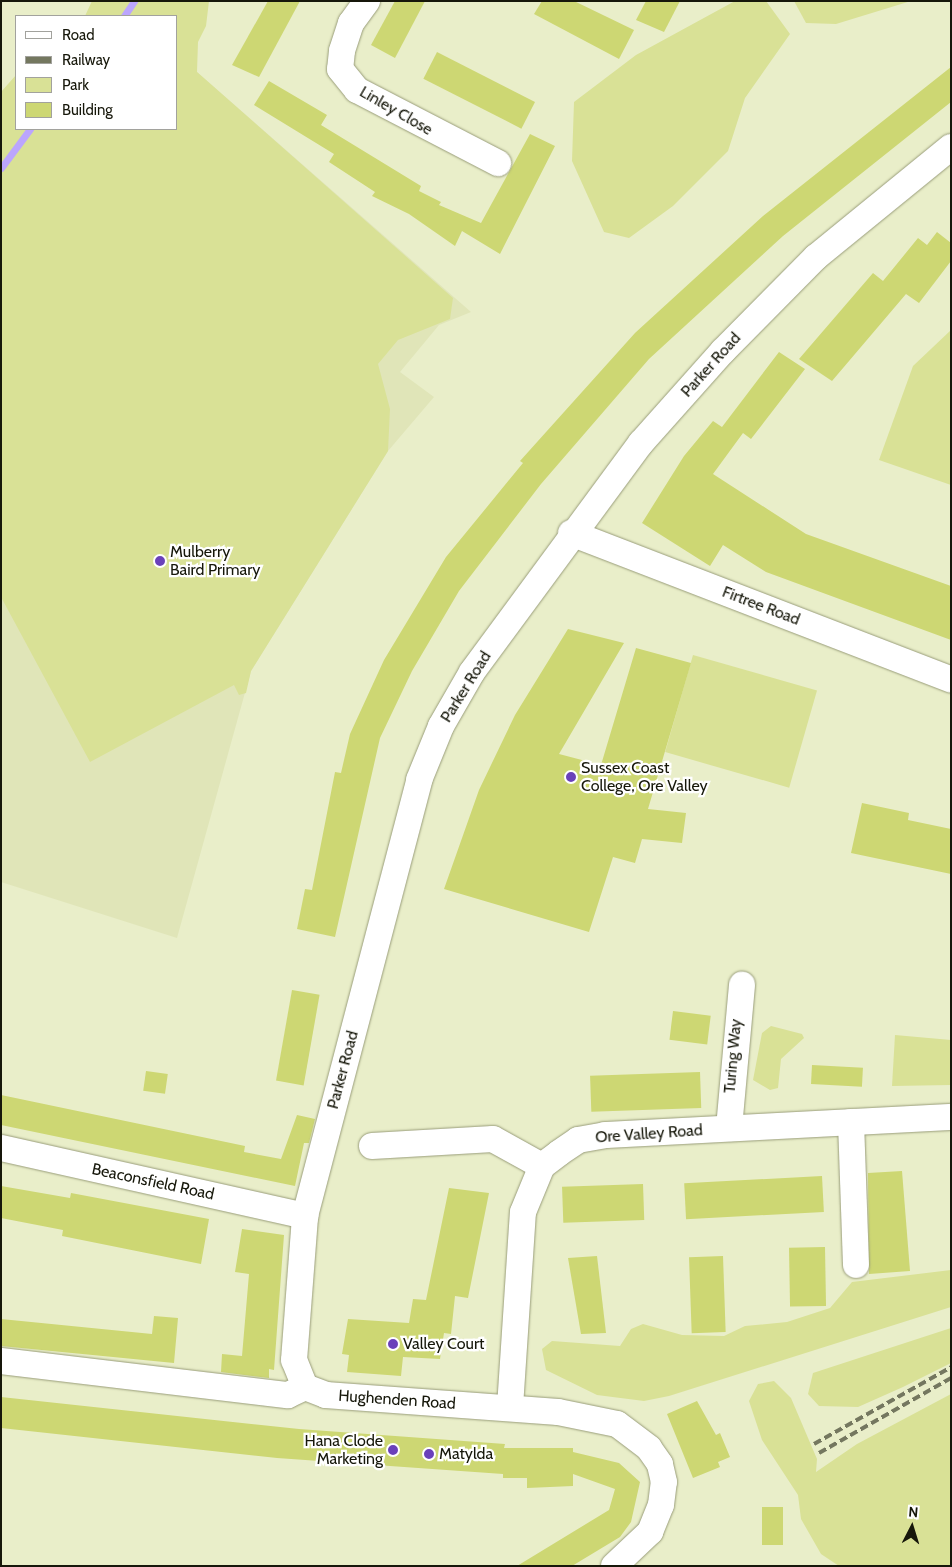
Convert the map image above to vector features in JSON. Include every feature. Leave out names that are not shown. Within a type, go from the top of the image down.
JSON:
[{"type":"street","name":"Linley Close","points":[[367,1],[350,23],[342,51],[340,69],[357,90],[498,163]]},
{"type":"street","name":"Parker Road","points":[[305,1387],[294,1360],[305,1216],[427,757],[472,672],[570,533],[641,443],[778,294],[898,187],[951,147]]},
{"type":"street","name":"Firtree Road","points":[[570,533],[951,680]]},
{"type":"street","name":"Turing Way","points":[[729,1128],[742,985]]},
{"type":"street","name":"Ore Valley Road","points":[[542,1166],[587,1139],[729,1128],[951,1117]]},
{"type":"street","points":[[851,1122],[856,1265]]},
{"type":"street","points":[[372,1146],[494,1140],[542,1166],[523,1212],[510,1407]]},
{"type":"street","name":"Beaconsfield Road","points":[[1,1148],[305,1216]]},
{"type":"street","points":[[1,1361],[288,1395],[305,1387]]},
{"type":"street","name":"Hughenden Road","points":[[305,1387],[326,1395],[510,1407],[589,1416],[617,1424],[649,1448],[660,1464],[664,1482],[661,1505],[650,1532],[614,1566]]},
{"type":"shaded area","name":"Mulberry Baird Primary","points":[[197,72],[471,312],[439,325],[400,372],[434,397],[388,451],[251,671],[177,938],[1,882],[1,187],[173,130],[178,130],[178,124]]},
{"type":"green space","name":"Mulberry Baird Primary","points":[[92,1],[209,1],[206,26],[198,42],[197,72],[453,298],[450,319],[398,340],[378,364],[390,409],[388,451],[251,671],[246,693],[239,695],[234,685],[90,762],[1,597],[1,92],[15,76],[15,130],[178,130],[178,15],[85,15]]},
{"type":"green space","points":[[735,1],[766,1],[790,34],[745,98],[728,151],[673,206],[629,238],[604,232],[572,161],[574,102],[636,55]]},
{"type":"green space","points":[[794,1],[911,1],[836,24],[806,23]]},
{"type":"green space","points":[[951,330],[951,485],[879,460],[913,366]]},
{"type":"green space","points":[[693,655],[817,691],[789,788],[665,752]]},
{"type":"green space","points":[[771,1026],[802,1034],[804,1038],[781,1059],[778,1088],[770,1090],[753,1080],[762,1033]]},
{"type":"green space","points":[[895,1035],[951,1040],[951,1085],[892,1086]]},
{"type":"green space","points":[[951,1270],[951,1307],[669,1396],[644,1401],[597,1395],[546,1370],[542,1349],[552,1341],[620,1346],[631,1329],[643,1324],[682,1335],[724,1336],[745,1326],[787,1322],[830,1308],[852,1282]]},
{"type":"green space","points":[[951,1328],[951,1363],[903,1387],[858,1407],[819,1406],[808,1394],[813,1373]]},
{"type":"green space","points":[[774,1381],[791,1398],[817,1459],[816,1472],[857,1444],[951,1394],[951,1566],[839,1566],[821,1554],[801,1519],[798,1495],[762,1440],[749,1401],[758,1384]]},
{"type":"building","points":[[268,1],[300,1],[259,77],[232,65]]},
{"type":"building","points":[[395,1],[425,1],[395,58],[371,45]]},
{"type":"building","points":[[542,1],[574,1],[634,30],[619,59],[534,14]]},
{"type":"building","points":[[646,1],[680,1],[664,32],[636,20]]},
{"type":"building","points":[[437,52],[535,102],[521,129],[423,79]]},
{"type":"building","points":[[951,67],[951,102],[783,236],[649,359],[541,484],[459,591],[412,671],[380,738],[335,937],[297,929],[305,889],[312,890],[335,772],[341,773],[350,734],[384,660],[446,557],[523,463],[520,461],[635,333],[763,216]]},
{"type":"building","points":[[269,81],[327,115],[321,125],[421,186],[419,191],[441,202],[439,205],[481,223],[530,134],[555,146],[500,254],[462,231],[455,246],[409,214],[372,196],[375,192],[329,162],[334,154],[254,105]]},
{"type":"building","points":[[937,232],[951,243],[951,261],[919,303],[906,294],[832,381],[799,359],[873,273],[883,281],[918,238],[927,245]]},
{"type":"building","points":[[779,352],[805,369],[751,439],[743,433],[713,474],[806,534],[951,586],[951,640],[766,572],[723,545],[710,566],[642,523],[684,456],[713,421],[722,427]]},
{"type":"building","name":"Sussex Coast College, Ore Valley","points":[[568,629],[624,643],[559,754],[601,765],[636,648],[691,663],[648,809],[686,813],[682,843],[642,839],[635,863],[613,857],[589,932],[444,889],[479,790],[515,715]]},
{"type":"building","points":[[862,803],[909,813],[908,820],[951,829],[951,874],[851,853]]},
{"type":"building","points":[[292,990],[320,995],[304,1085],[276,1081]]},
{"type":"building","points":[[673,1011],[711,1016],[707,1044],[669,1040]]},
{"type":"building","points":[[812,1065],[863,1068],[862,1087],[811,1084]]},
{"type":"building","points":[[146,1071],[168,1074],[165,1094],[143,1091]]},
{"type":"building","points":[[700,1072],[701,1108],[591,1112],[590,1076]]},
{"type":"building","points":[[1,1095],[245,1146],[244,1152],[281,1159],[297,1115],[315,1119],[309,1143],[304,1143],[295,1186],[1,1125]]},
{"type":"building","points":[[902,1171],[910,1271],[869,1274],[868,1173]]},
{"type":"building","points":[[822,1176],[824,1212],[686,1219],[684,1183]]},
{"type":"building","points":[[643,1184],[644,1220],[563,1223],[562,1187]]},
{"type":"building","points":[[1,1186],[70,1198],[71,1193],[209,1219],[201,1264],[62,1236],[63,1230],[1,1218]]},
{"type":"building","points":[[449,1188],[489,1193],[468,1298],[455,1296],[451,1334],[444,1333],[440,1359],[403,1357],[401,1376],[347,1372],[349,1355],[342,1354],[348,1319],[409,1323],[413,1299],[426,1300]]},
{"type":"building","points":[[242,1229],[284,1235],[274,1370],[269,1369],[269,1378],[221,1372],[222,1354],[242,1356],[249,1274],[235,1272]]},
{"type":"building","points":[[825,1247],[826,1306],[790,1307],[789,1248]]},
{"type":"building","points":[[597,1256],[606,1333],[581,1334],[568,1258]]},
{"type":"building","points":[[723,1256],[726,1332],[692,1333],[689,1257]]},
{"type":"building","points":[[154,1316],[178,1318],[174,1363],[1,1346],[1,1319],[152,1334]]},
{"type":"building","points":[[1,1397],[299,1429],[505,1444],[504,1448],[573,1448],[573,1452],[619,1463],[640,1482],[631,1522],[620,1537],[572,1566],[517,1566],[609,1510],[615,1489],[573,1474],[573,1486],[527,1488],[527,1478],[503,1478],[503,1474],[277,1458],[1,1428]]},
{"type":"building","points":[[697,1401],[716,1435],[720,1433],[730,1457],[718,1462],[720,1467],[693,1478],[667,1414]]},
{"type":"building","points":[[762,1507],[783,1507],[783,1545],[762,1545]]},
{"type":"waterway","points":[[125,15],[134,1]]},
{"type":"waterway","points":[[1,168],[29,130]]},
{"type":"railway","points":[[814,1444],[951,1367]]},
{"type":"railway","points":[[819,1453],[951,1378]]},
{"type":"place","name":"Mulberry Baird Primary","points":[[160,561]]},
{"type":"place","name":"Sussex Coast College, Ore Valley","points":[[571,777]]},
{"type":"place","name":"Valley Court","points":[[393,1344]]},
{"type":"place","name":"Hana Clode Marketing","points":[[393,1450]]},
{"type":"place","name":"Matylda","points":[[429,1454]]}]
